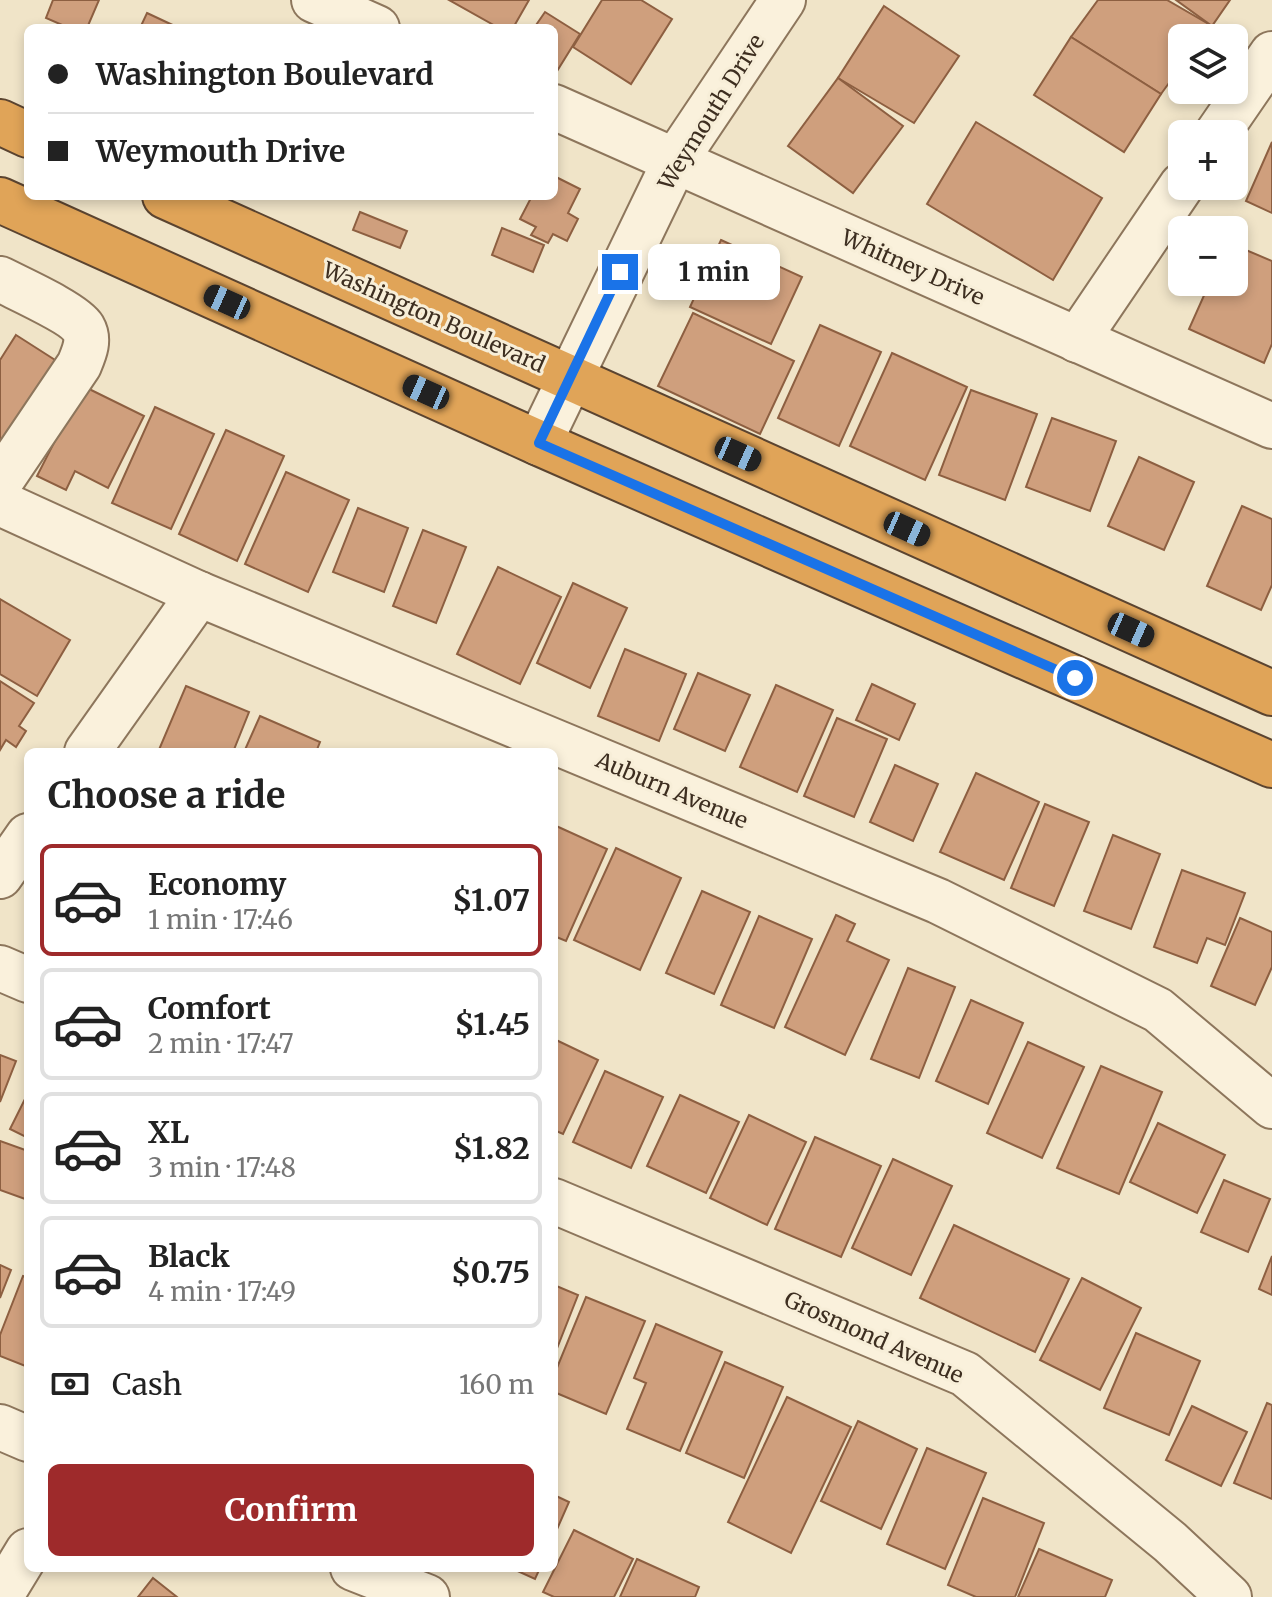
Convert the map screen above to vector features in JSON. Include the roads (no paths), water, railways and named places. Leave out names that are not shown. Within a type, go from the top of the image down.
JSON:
[{"type":"highway","points":[[0,122],[24,133]]},
{"type":"highway","points":[[0,200],[539,443],[1272,765]]},
{"type":"highway","name":"Washington Boulevard","points":[[174,200],[1272,693]]},
{"type":"street","points":[[314,0],[368,24]]},
{"type":"street","name":"Weymouth Drive","points":[[539,443],[675,161],[783,0]]},
{"type":"street","points":[[1227,120],[1272,54]]},
{"type":"street","name":"Whitney Drive","points":[[558,109],[1272,426]]},
{"type":"street","points":[[1077,340],[1172,200]]},
{"type":"street","points":[[0,279],[72,318],[83,328],[86,342],[79,365],[0,482]]},
{"type":"street","name":"Auburn Avenue","points":[[0,503],[199,594],[938,901],[1158,1010],[1272,1106]]},
{"type":"street","points":[[90,748],[199,594]]},
{"type":"street","points":[[0,876],[24,842]]},
{"type":"street","points":[[0,968],[24,978]]},
{"type":"street","name":"Grosmond Avenue","points":[[558,1203],[965,1374],[1170,1542],[1229,1597]]},
{"type":"street","points":[[0,1427],[24,1437]]},
{"type":"street","points":[[0,1597],[24,1558]]},
{"type":"street","points":[[363,1572],[427,1597]]}]
